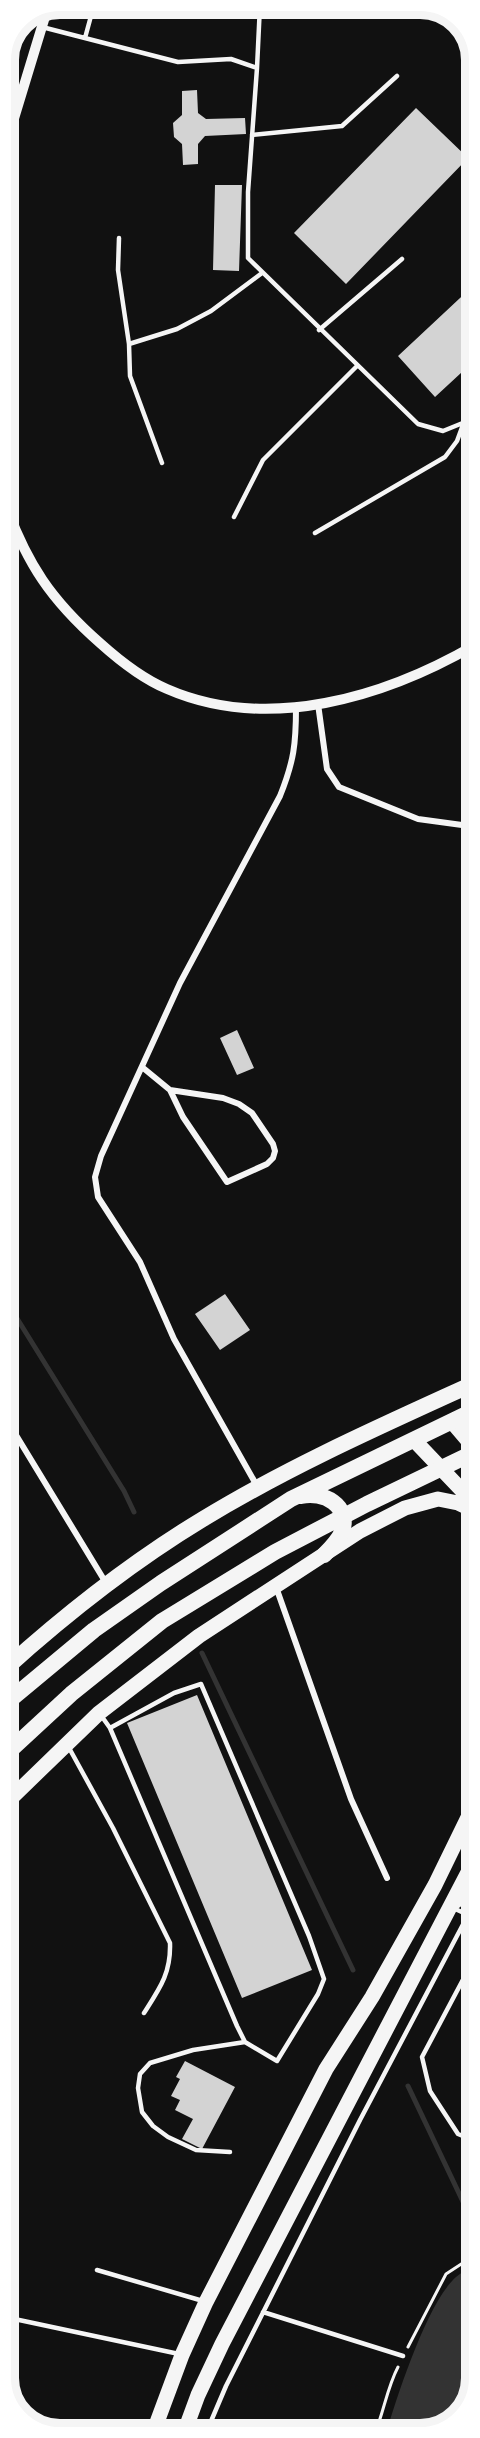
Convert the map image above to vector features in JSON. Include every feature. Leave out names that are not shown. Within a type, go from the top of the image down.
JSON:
[{"type":"highway","points":[[15,1660],[106,1584],[203,1518],[334,1448],[465,1388]]},
{"type":"highway","points":[[15,1696],[104,1624],[161,1583],[291,1499],[465,1415]]},
{"type":"highway","points":[[15,1746],[71,1694],[162,1621],[275,1552],[465,1455]]},
{"type":"highway","points":[[291,1499],[317,1495],[327,1497],[337,1504],[342,1516],[343,1530],[337,1541],[324,1555]]},
{"type":"main road","points":[[452,1422],[465,1438]]},
{"type":"main road","points":[[414,1440],[465,1494]]},
{"type":"main road","points":[[15,1794],[99,1713],[199,1636],[360,1531],[405,1508],[438,1499],[465,1506]]},
{"type":"main road","points":[[157,2423],[182,2355],[206,2302],[326,2069],[384,1976],[435,1885],[465,1824]]},
{"type":"main road","points":[[188,2423],[222,2344],[465,1877]]},
{"type":"main road","points":[[450,1907],[465,1895]]},
{"type":"street","points":[[15,113],[45,18]]},
{"type":"street","points":[[15,528],[27,558],[48,590],[70,616],[139,674],[166,689],[194,699],[227,707],[263,709],[343,700],[388,686],[444,663],[465,651]]},
{"type":"street","points":[[318,704],[327,769],[339,788],[418,819],[465,825]]},
{"type":"street","points":[[258,1488],[174,1339],[140,1262],[98,1197],[95,1177],[101,1156],[180,983],[280,796],[291,768],[296,744],[296,707]]},
{"type":"street","points":[[142,1067],[170,1090],[183,1117],[227,1182],[267,1164],[273,1158],[275,1151],[273,1144],[252,1113],[239,1104],[223,1098],[170,1090]]},
{"type":"street","points":[[15,1434],[106,1584]]},
{"type":"street","points":[[276,1585],[351,1799],[387,1878]]},
{"type":"lane","points":[[85,38],[91,15]]},
{"type":"lane","points":[[260,15],[258,68],[248,192],[248,258],[319,330],[418,424],[443,431],[464,422]]},
{"type":"lane","points":[[42,27],[178,62],[231,59],[258,68]]},
{"type":"lane","points":[[252,135],[342,126],[397,76]]},
{"type":"lane","points":[[119,238],[118,270],[129,344],[130,376],[162,463]]},
{"type":"lane","points":[[319,330],[402,259]]},
{"type":"lane","points":[[129,344],[177,329],[211,311],[262,273]]},
{"type":"lane","points":[[234,518],[263,460],[357,366]]},
{"type":"lane","points":[[315,533],[445,457],[457,441],[464,422]]},
{"type":"lane","points":[[99,1713],[110,1728],[245,2042],[277,2061],[318,1994],[324,1979],[309,1936],[201,1684],[174,1693],[110,1728]]},
{"type":"lane","points":[[67,1743],[170,1943],[171,1961],[165,1981],[144,2013]]},
{"type":"lane","points":[[450,1907],[465,1914]]},
{"type":"lane","points":[[210,2423],[263,2312],[465,1921]]},
{"type":"lane","points":[[465,1976],[422,2057],[430,2091],[458,2134],[465,2137]]},
{"type":"lane","points":[[230,2152],[196,2150],[168,2138],[153,2126],[142,2112],[138,2088],[140,2074],[150,2063],[192,2050],[245,2042]]},
{"type":"lane","points":[[97,2270],[206,2302]]},
{"type":"lane","points":[[263,2312],[403,2356]]},
{"type":"lane","points":[[15,2319],[182,2355]]},
{"type":"path","points":[[379,2423],[388,2386],[446,2274],[465,2261]]},
{"type":"shaded area","points":[[465,2271],[465,2378],[462,2395],[454,2408],[440,2418],[426,2423],[389,2423],[424,2328],[445,2290]]},
{"type":"building","points":[[197,90],[198,113],[206,119],[245,118],[246,134],[205,136],[198,144],[198,164],[183,165],[182,144],[174,137],[173,123],[182,115],[182,91]]},
{"type":"building","points":[[416,108],[465,155],[465,161],[346,284],[294,233]]},
{"type":"building","points":[[215,185],[242,185],[239,271],[213,270]]},
{"type":"building","points":[[465,293],[465,369],[435,397],[398,356]]},
{"type":"building","points":[[237,1030],[254,1068],[237,1075],[220,1038]]},
{"type":"building","points":[[225,1294],[250,1330],[220,1350],[195,1314]]},
{"type":"building","points":[[197,1695],[312,1970],[242,1998],[127,1723]]},
{"type":"building","points":[[185,2061],[235,2087],[202,2149],[182,2139],[193,2119],[175,2110],[180,2100],[171,2096],[180,2079],[176,2077]]},
{"type":"waterway","points":[[15,1315],[124,1491],[134,1512]]},
{"type":"waterway","points":[[202,1653],[353,1970]]},
{"type":"waterway","points":[[408,2086],[465,2206]]}]
